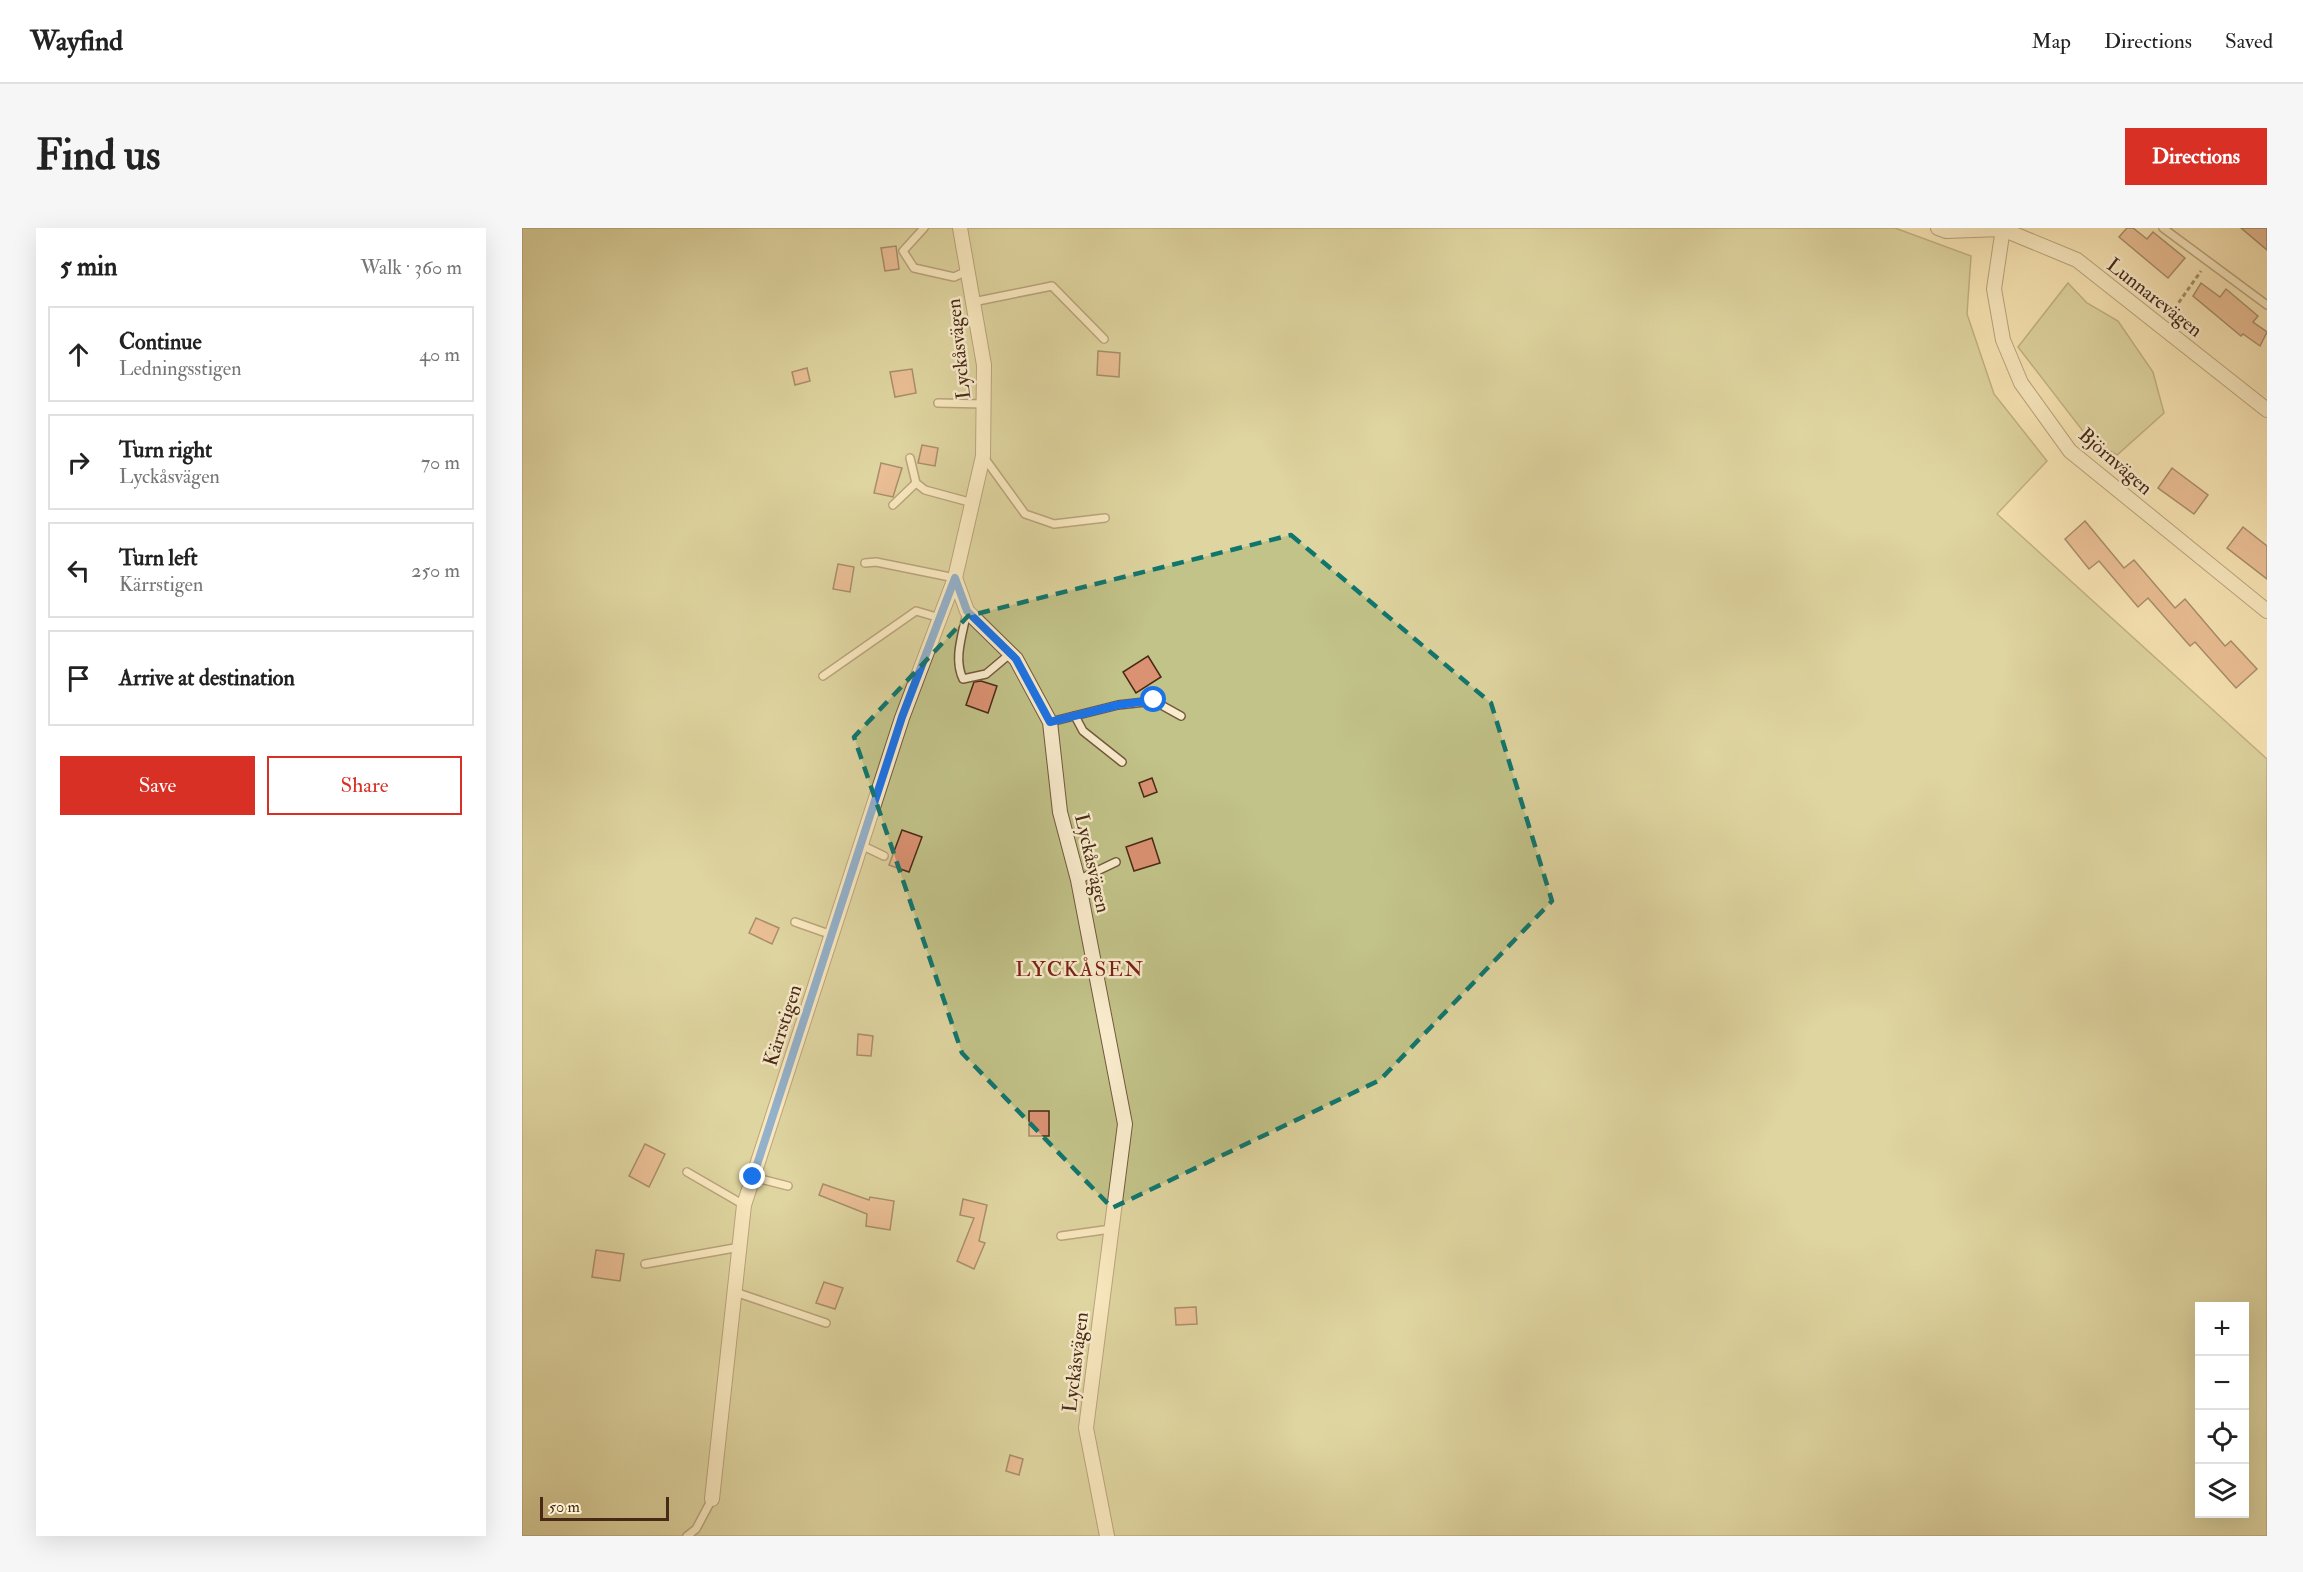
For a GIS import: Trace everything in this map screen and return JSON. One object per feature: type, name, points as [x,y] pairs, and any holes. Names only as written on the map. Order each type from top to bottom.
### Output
[{"type":"street","name":"Lyckåsvägen","points":[[960,228],[984,365],[984,456],[955,578],[967,611],[1011,653],[1050,722],[1060,812],[1078,880],[1125,1124],[1086,1428],[1107,1536]]},
{"type":"street","name":"Lunnarevägen","points":[[1938,228],[1946,231],[2002,228],[2077,260],[2267,410]]},
{"type":"street","name":"Björnvägen","points":[[2002,228],[1994,289],[2003,340],[2021,383],[2070,452],[2267,611]]},
{"type":"street","name":"Kärrstigen","points":[[712,1499],[744,1205],[902,717],[955,578]]},
{"type":"lane","points":[[924,228],[903,251],[914,268],[954,277],[969,270]]},
{"type":"lane","points":[[2163,228],[2267,305]]},
{"type":"lane","points":[[974,302],[1052,286],[1104,339]]},
{"type":"lane","points":[[938,403],[984,404]]},
{"type":"lane","points":[[984,456],[1025,514],[1054,524],[1106,518]]},
{"type":"lane","points":[[910,458],[916,483],[925,490],[973,502]]},
{"type":"lane","points":[[893,505],[916,483]]},
{"type":"lane","points":[[865,563],[876,562],[955,578]]},
{"type":"lane","points":[[823,676],[916,611],[940,618]]},
{"type":"lane","points":[[967,611],[958,668],[963,679],[986,674],[1011,653]]},
{"type":"lane","points":[[1050,722],[1118,705],[1154,700],[1181,716]]},
{"type":"lane","points":[[1076,716],[1083,731],[1122,762]]},
{"type":"lane","points":[[861,845],[884,856]]},
{"type":"lane","points":[[1078,880],[1116,862]]},
{"type":"lane","points":[[795,922],[832,935]]},
{"type":"lane","points":[[687,1172],[744,1205]]},
{"type":"lane","points":[[753,1177],[789,1186]]},
{"type":"lane","points":[[1061,1236],[1111,1229]]},
{"type":"lane","points":[[645,1264],[740,1247]]},
{"type":"lane","points":[[735,1292],[826,1323]]},
{"type":"lane","points":[[687,1536],[696,1529],[712,1499]]},
{"type":"path","points":[[2162,326],[2208,261]]},
{"type":"highlighted area","points":[[1291,535],[1491,703],[1552,901],[1380,1080],[1112,1208],[962,1053],[854,737],[968,616]]},
{"type":"green space","points":[[522,228],[1895,228],[1971,256],[1967,314],[1994,394],[2047,461],[1997,514],[2267,759],[2267,1536],[522,1536]]},
{"type":"green space","points":[[2068,283],[2087,303],[2118,321],[2153,372],[2164,413],[2117,455],[2089,439],[2018,347]]},
{"type":"building","points":[[2127,228],[2133,228],[2147,239],[2153,232],[2185,258],[2168,278],[2119,237]]},
{"type":"building","points":[[2241,228],[2267,228],[2267,250]]},
{"type":"building","points":[[896,246],[899,269],[885,271],[881,248]]},
{"type":"building","points":[[2201,283],[2220,297],[2226,289],[2258,316],[2253,322],[2267,332],[2260,346],[2243,334],[2241,336],[2193,296]]},
{"type":"building","points":[[1098,351],[1120,353],[1119,377],[1097,375]]},
{"type":"building","points":[[807,368],[810,381],[795,385],[792,372]]},
{"type":"building","points":[[912,369],[916,393],[895,397],[890,372]]},
{"type":"building","points":[[922,445],[938,448],[935,466],[918,463]]},
{"type":"building","points":[[881,463],[902,468],[893,497],[874,493]]},
{"type":"building","points":[[2172,468],[2208,495],[2194,514],[2158,488]]},
{"type":"building","points":[[2085,521],[2124,568],[2134,560],[2175,608],[2185,599],[2225,646],[2231,641],[2257,669],[2236,688],[2195,642],[2190,646],[2148,598],[2138,607],[2099,561],[2089,569],[2065,539]]},
{"type":"building","points":[[2243,527],[2267,546],[2267,579],[2227,548]]},
{"type":"building","points":[[838,564],[854,567],[850,592],[833,589]]},
{"type":"building","points":[[1148,656],[1161,677],[1136,693],[1123,672]]},
{"type":"building","points":[[981,681],[997,686],[988,713],[966,705],[974,682]]},
{"type":"building","points":[[1152,778],[1157,792],[1144,797],[1139,783]]},
{"type":"building","points":[[902,830],[922,837],[909,872],[889,865]]},
{"type":"building","points":[[1152,838],[1160,863],[1134,871],[1126,847]]},
{"type":"building","points":[[756,918],[779,928],[772,944],[749,933]]},
{"type":"building","points":[[858,1034],[873,1036],[871,1056],[857,1055]]},
{"type":"building","points":[[1029,1111],[1049,1111],[1049,1136],[1029,1136]]},
{"type":"building","points":[[645,1144],[665,1154],[649,1187],[629,1176]]},
{"type":"building","points":[[823,1184],[869,1200],[870,1197],[894,1201],[890,1230],[866,1226],[867,1214],[819,1195]]},
{"type":"building","points":[[963,1199],[987,1205],[979,1241],[985,1243],[974,1269],[957,1261],[974,1218],[960,1215]]},
{"type":"building","points":[[596,1250],[624,1254],[620,1281],[592,1277]]},
{"type":"building","points":[[824,1282],[843,1288],[835,1309],[816,1303]]},
{"type":"building","points":[[1196,1307],[1197,1324],[1176,1325],[1175,1308]]},
{"type":"building","points":[[1010,1455],[1023,1459],[1019,1475],[1006,1471]]},
{"type":"district","name":"LYCKÅSEN","points":[[1080,969]]},
{"type":"route","points":[[753,1177],[902,717],[955,578],[967,611],[1016,659],[1050,722],[1118,705],[1154,700]]}]
